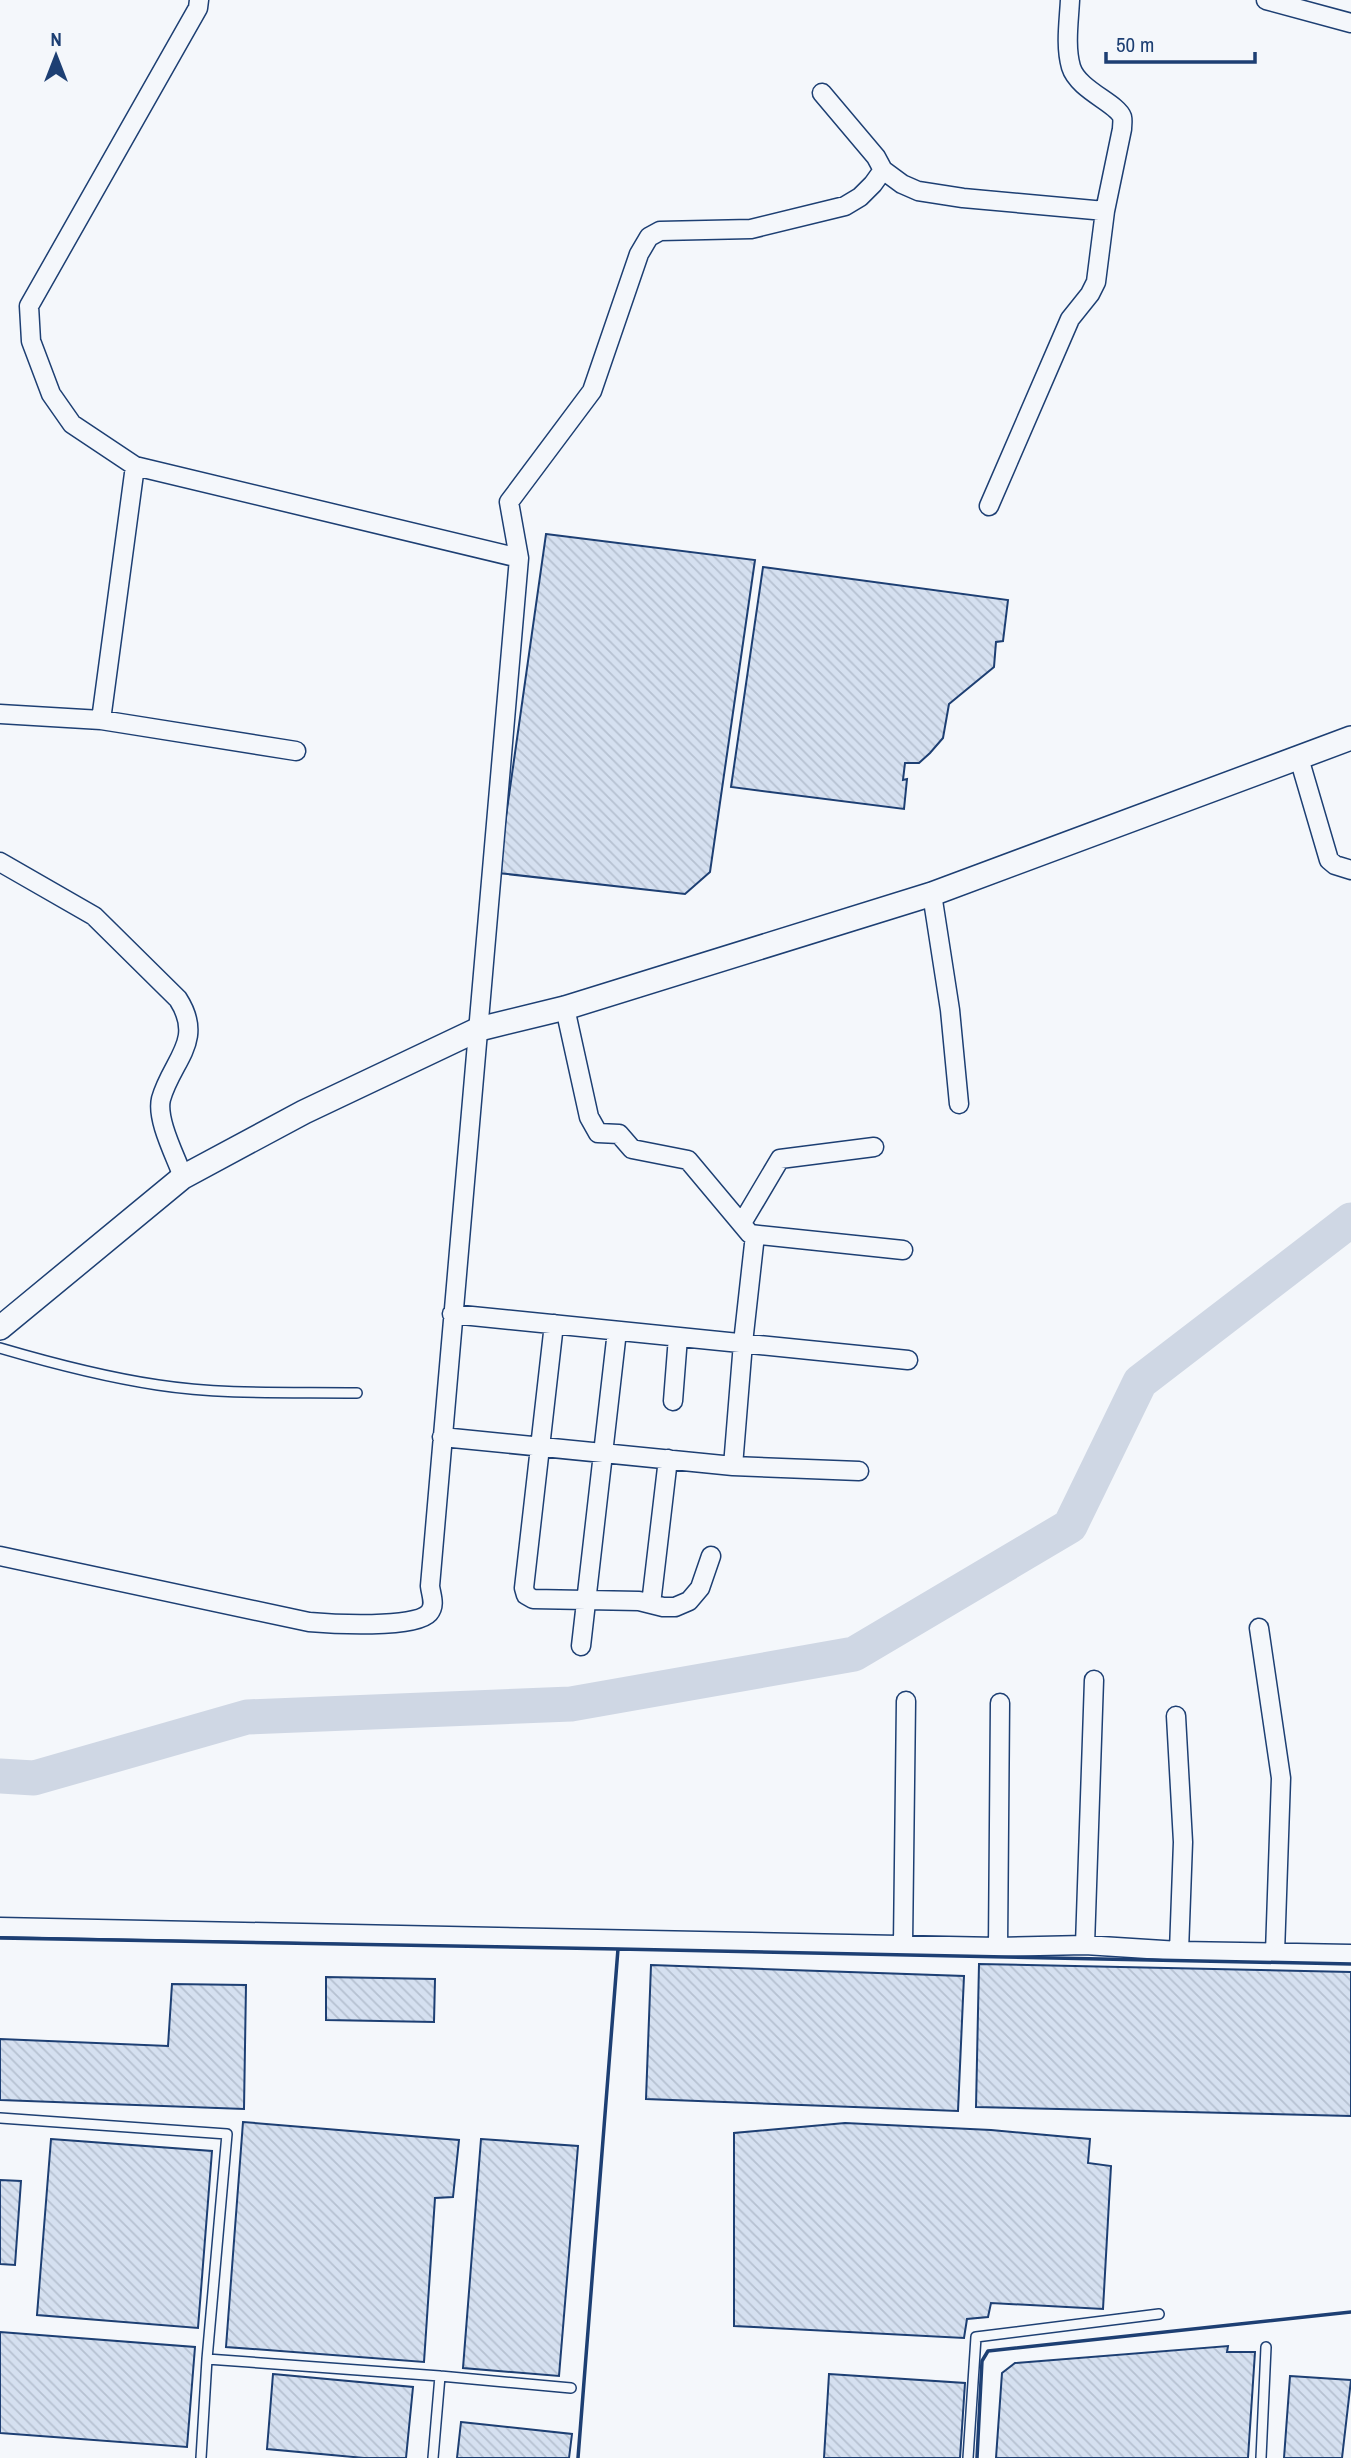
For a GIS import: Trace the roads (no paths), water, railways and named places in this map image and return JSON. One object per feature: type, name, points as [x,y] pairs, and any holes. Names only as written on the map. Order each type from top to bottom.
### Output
[{"type":"street","points":[[199,0],[198,8],[29,306],[30,341],[51,394],[72,424],[135,466],[519,558]]},
{"type":"street","points":[[989,506],[1070,319],[1096,282],[1105,211],[1122,117],[1087,89],[1071,70],[1068,51],[1070,0]]},
{"type":"street","points":[[1266,0],[1351,23]]},
{"type":"street","points":[[822,93],[876,157],[883,170],[902,184],[918,191],[963,198],[1105,211]]},
{"type":"street","points":[[0,1556],[309,1622],[345,1625],[417,1619],[429,1613],[433,1604],[430,1586],[452,1314],[519,558],[509,502],[592,391],[639,254],[649,237],[660,231],[751,229],[845,206],[860,197],[883,170]]},
{"type":"street","points":[[101,720],[135,466]]},
{"type":"street","points":[[0,714],[101,720],[296,751]]},
{"type":"street","points":[[0,1328],[183,1177],[304,1112],[479,1029],[565,1007],[932,894],[1351,738]]},
{"type":"street","points":[[1299,758],[1329,860],[1351,870]]},
{"type":"street","points":[[0,862],[94,916],[178,999],[186,1012],[189,1035],[161,1100],[160,1113],[183,1177]]},
{"type":"street","points":[[932,894],[950,1010],[959,1104]]},
{"type":"street","points":[[565,1007],[589,1116],[598,1133],[619,1134],[632,1149],[688,1160],[748,1229],[903,1250]]},
{"type":"street","points":[[733,1466],[743,1343],[748,1229],[780,1159],[874,1147]]},
{"type":"street","points":[[452,1314],[908,1360]]},
{"type":"street","points":[[554,1324],[524,1588],[526,1595],[533,1599],[587,1598],[639,1601],[675,1607],[689,1601],[700,1588],[711,1556]]},
{"type":"street","points":[[581,1646],[617,1331]]},
{"type":"street","points":[[673,1401],[678,1337]]},
{"type":"street","points":[[442,1437],[733,1466],[859,1471]]},
{"type":"street","points":[[651,1604],[668,1459]]},
{"type":"street","points":[[1259,1628],[1281,1778],[1275,1953]]},
{"type":"street","points":[[1086,1945],[1094,1680]]},
{"type":"street","points":[[903,1945],[906,1701]]},
{"type":"street","points":[[998,1947],[999,1703]]},
{"type":"street","points":[[1176,1716],[1183,1842],[1179,1951]]},
{"type":"street","points":[[0,1927],[998,1947],[1086,1945],[1179,1951],[1351,1954]]},
{"type":"lane","points":[[0,1348],[50,1363],[157,1385],[212,1391],[357,1393]]},
{"type":"lane","points":[[0,2118],[227,2134],[201,2458]]},
{"type":"lane","points":[[968,2458],[976,2337],[1159,2315]]},
{"type":"lane","points":[[1261,2458],[1266,2347]]},
{"type":"lane","points":[[207,2359],[570,2388]]},
{"type":"lane","points":[[433,2458],[440,2376]]},
{"type":"waterway","points":[[0,1776],[34,1778],[247,1717],[571,1704],[854,1654],[1070,1526],[1140,1382],[1351,1220]]}]
